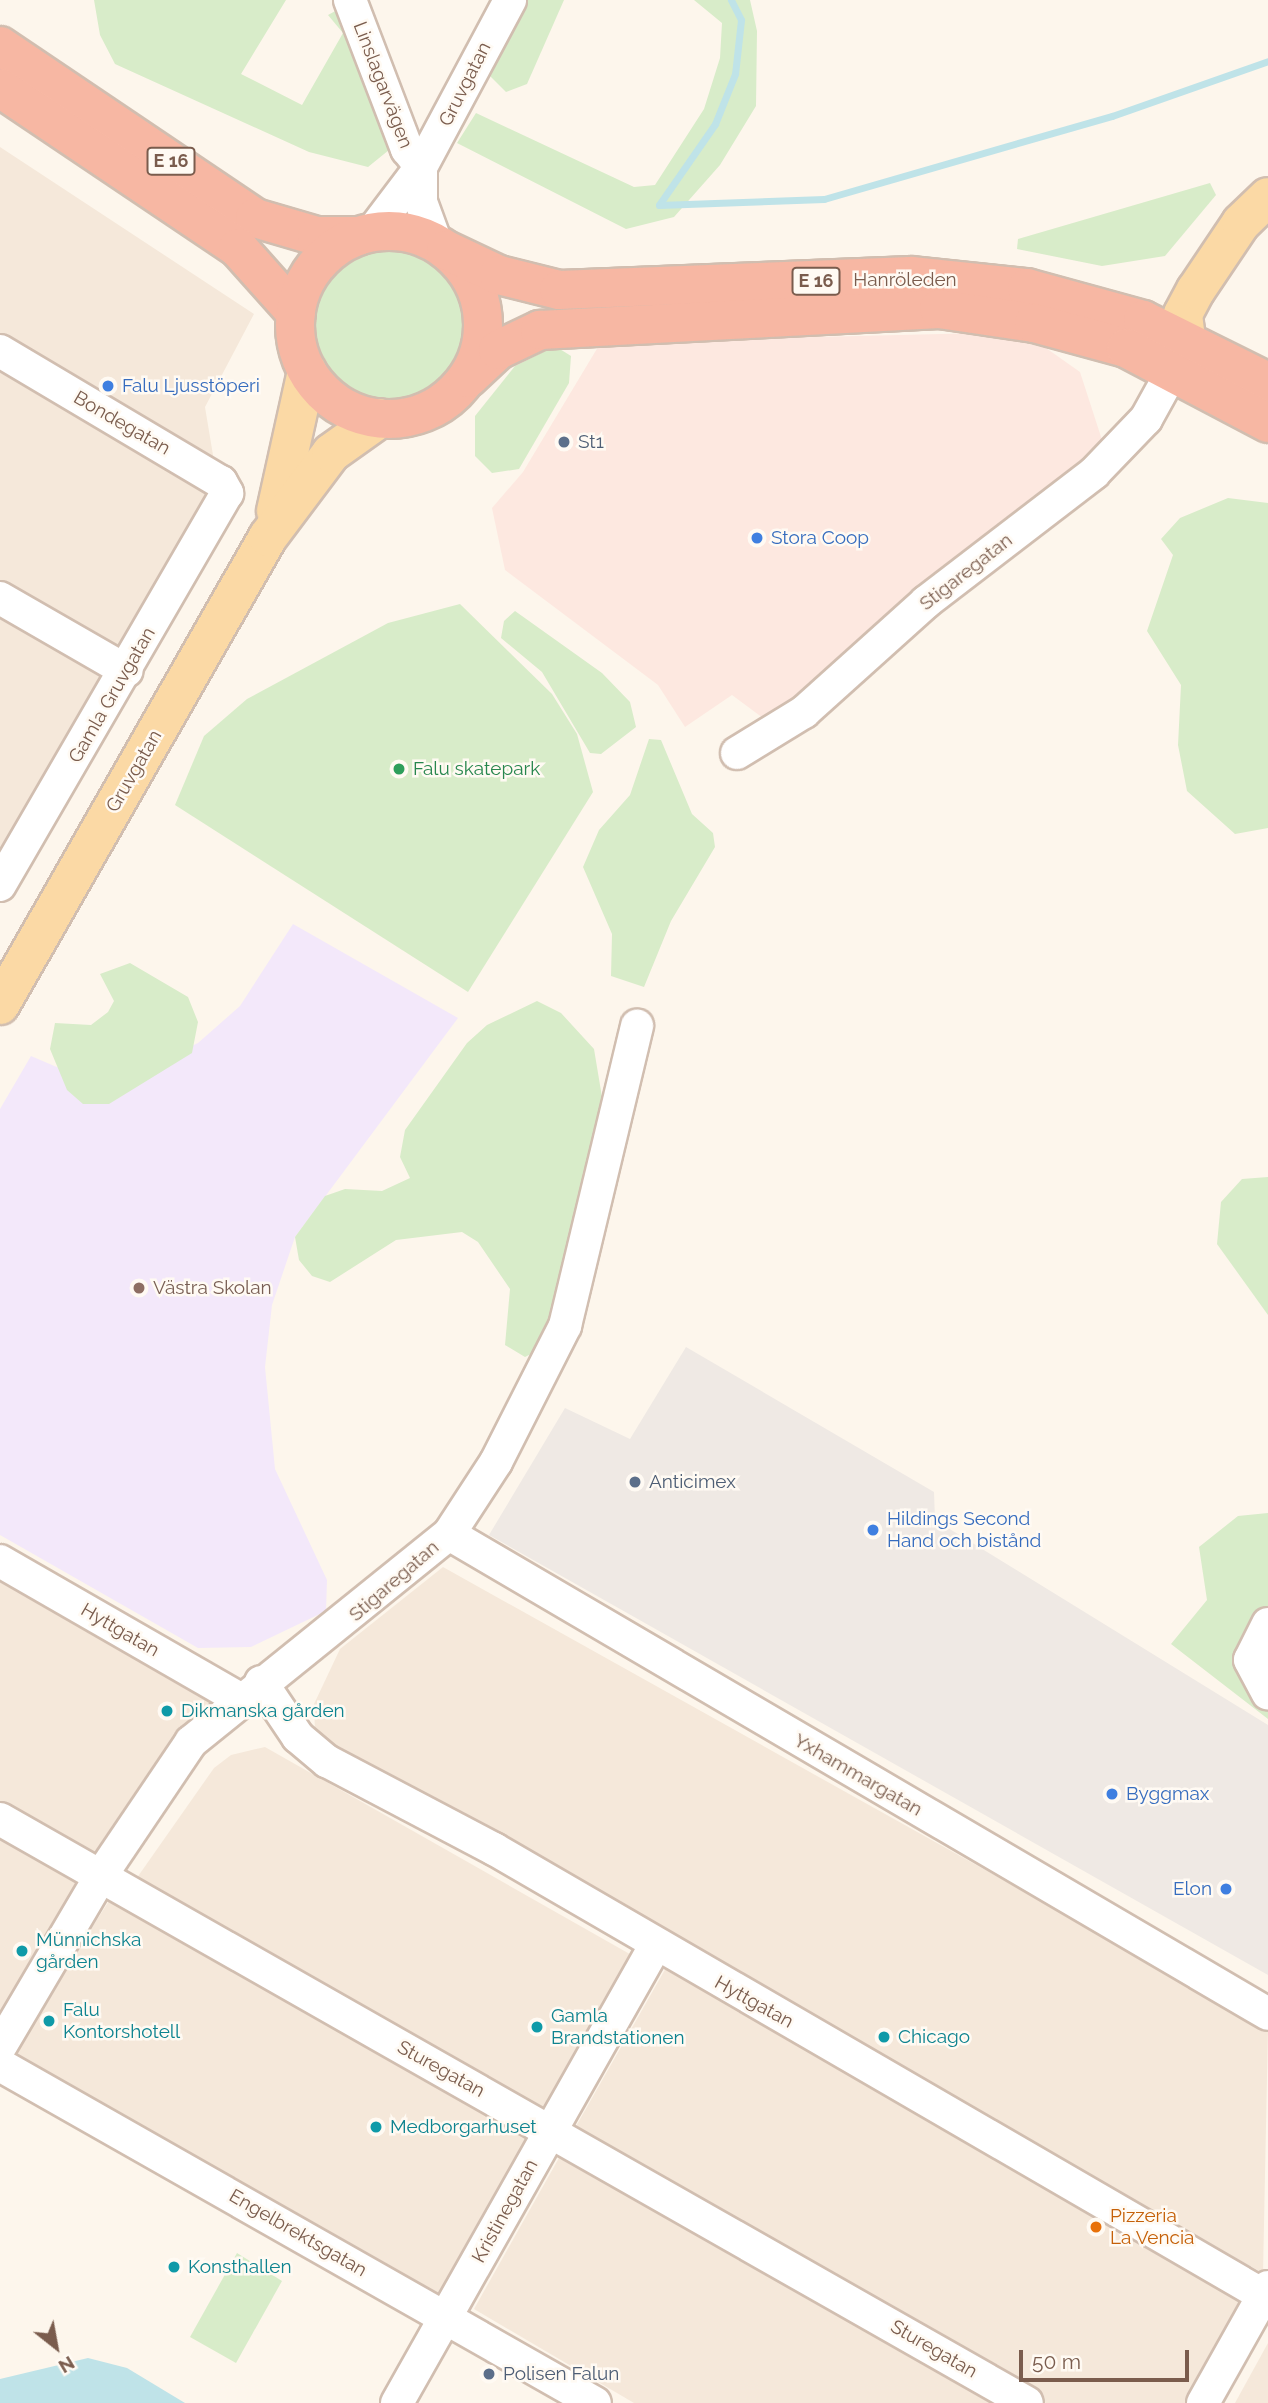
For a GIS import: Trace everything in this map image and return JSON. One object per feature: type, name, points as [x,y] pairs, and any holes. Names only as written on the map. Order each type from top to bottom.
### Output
[{"type":"highway","name":"E 16","points":[[0,46],[255,218],[317,236],[399,231],[441,246],[472,280],[482,310],[483,341],[468,378],[437,406],[380,418]]},
{"type":"highway","name":"E 16","points":[[0,88],[238,248],[296,313]]},
{"type":"highway","points":[[365,234],[318,264],[296,313],[307,371],[333,400],[380,418]]},
{"type":"highway","name":"Hanröleden","points":[[441,246],[499,275],[570,290],[911,276],[1027,288],[1180,355],[1268,382]]},
{"type":"highway","name":"Hanröleden","points":[[468,378],[498,350],[540,330],[901,308],[1034,323],[1126,348],[1180,355],[1268,423]]},
{"type":"main road","points":[[1180,355],[1183,314],[1196,290],[1241,223],[1268,197]]},
{"type":"main road","points":[[1180,355],[1209,320],[1268,232]]},
{"type":"main road","name":"Gruvgatan","points":[[268,537],[291,463],[307,371]]},
{"type":"main road","name":"Gruvgatan","points":[[0,1005],[268,537],[331,453],[380,418]]},
{"type":"street","name":"Linslagarvägen","points":[[350,0],[407,149],[421,167]]},
{"type":"street","name":"Gruvgatan","points":[[365,234],[421,167],[510,0]]},
{"type":"street","name":"Gruvgatan","points":[[421,167],[421,202],[441,246]]},
{"type":"street","name":"Bondegatan","points":[[0,351],[221,482],[224,505]]},
{"type":"street","name":"Stigaregatan","points":[[737,753],[804,712],[926,601],[1094,473],[1146,419],[1180,355]]},
{"type":"street","name":"Gamla Gruvgatan","points":[[0,885],[10,845],[127,671],[224,505]]},
{"type":"street","points":[[0,598],[127,671]]},
{"type":"street","name":"Stigaregatan","points":[[0,2047],[100,1877],[191,1742],[250,1691],[350,1620],[449,1534],[519,1422],[565,1326],[637,1026]]},
{"type":"street","name":"Yxhammargatan","points":[[449,1534],[1268,2014]]},
{"type":"street","name":"Hyttgatan","points":[[0,1562],[250,1691],[327,1761],[494,1849],[654,1946],[1266,2294]]},
{"type":"street","points":[[1268,1624],[1250,1660],[1268,1694]]},
{"type":"street","name":"Sturegatan","points":[[0,1819],[1027,2403]]},
{"type":"street","name":"Kristinegatan","points":[[397,2403],[654,1946]]},
{"type":"street","name":"Engelbrektsgatan","points":[[0,2065],[595,2403]]},
{"type":"street","points":[[1203,2403],[1266,2294]]},
{"type":"shaded area","points":[[0,147],[254,314],[205,407],[219,491],[0,891]]},
{"type":"shaded area","points":[[983,333],[1046,348],[1080,372],[1103,443],[775,727],[732,695],[685,727],[658,685],[505,570],[492,508],[523,472],[601,342]]},
{"type":"shaded area","name":"Västra Skolan","points":[[293,924],[458,1018],[295,1237],[272,1305],[265,1367],[275,1469],[327,1580],[326,1611],[251,1647],[198,1648],[0,1535],[0,1109],[31,1056],[66,1071],[134,1073],[198,1043],[240,1006]]},
{"type":"shaded area","points":[[686,1347],[934,1492],[935,1520],[1268,1725],[1268,1975],[489,1535],[565,1408],[630,1439]]},
{"type":"shaded area","points":[[443,1567],[1268,2028],[1263,2273],[372,1783],[315,1732],[314,1704],[340,1649]]},
{"type":"shaded area","points":[[0,1577],[223,1698],[100,1862],[0,1803]]},
{"type":"shaded area","points":[[265,1747],[635,1957],[546,2118],[134,1882],[214,1768],[231,1755]]},
{"type":"shaded area","name":"Münnichska gården","points":[[0,1827],[90,1879],[0,2024]]},
{"type":"shaded area","points":[[114,1893],[533,2135],[444,2306],[9,2058]]},
{"type":"shaded area","points":[[667,1966],[1251,2298],[1190,2403],[1046,2403],[575,2128]]},
{"type":"shaded area","points":[[564,2149],[1001,2403],[634,2403],[474,2309]]},
{"type":"shaded area","points":[[1268,2343],[1268,2403],[1235,2403]]},
{"type":"green space","points":[[94,0],[286,0],[241,74],[302,105],[343,33],[328,15],[339,9],[390,137],[389,150],[368,167],[309,152],[115,64],[100,35]]},
{"type":"green space","points":[[525,0],[564,0],[527,84],[506,92],[488,74]]},
{"type":"green space","points":[[694,0],[750,0],[757,31],[756,106],[720,165],[674,217],[626,229],[457,143],[476,113],[634,187],[655,185],[704,109],[720,58],[722,23]]},
{"type":"green space","points":[[1210,183],[1216,195],[1165,256],[1102,266],[1017,249],[1018,239]]},
{"type":"green space","points":[[391,247],[420,253],[445,270],[462,295],[468,324],[462,353],[445,378],[420,395],[391,401],[362,395],[337,378],[320,353],[314,324],[320,295],[337,270],[362,253]]},
{"type":"green space","points":[[555,346],[571,356],[569,383],[519,469],[492,473],[475,456],[475,416],[515,366]]},
{"type":"green space","points":[[1228,498],[1268,503],[1268,828],[1235,834],[1187,791],[1178,745],[1181,685],[1147,631],[1173,555],[1161,539],[1180,518]]},
{"type":"green space","points":[[460,604],[552,694],[577,734],[593,792],[468,992],[175,805],[204,736],[247,699],[388,623]]},
{"type":"green space","points":[[515,611],[602,673],[630,702],[636,727],[601,754],[590,753],[542,672],[501,638],[504,621]]},
{"type":"green space","points":[[649,739],[661,740],[692,814],[713,833],[715,847],[671,921],[644,987],[611,976],[612,934],[583,867],[599,830],[630,795]]},
{"type":"green space","points":[[130,963],[188,997],[198,1022],[192,1053],[109,1104],[83,1104],[67,1090],[50,1049],[55,1023],[91,1025],[108,1012],[114,1001],[100,974]]},
{"type":"green space","points":[[537,1001],[561,1013],[594,1049],[606,1121],[563,1303],[537,1351],[525,1357],[505,1345],[510,1289],[478,1242],[462,1232],[396,1240],[330,1282],[312,1276],[299,1260],[295,1237],[325,1196],[345,1189],[382,1191],[410,1178],[400,1157],[405,1130],[467,1043],[487,1025]]},
{"type":"green space","points":[[1268,1177],[1268,1315],[1217,1244],[1221,1202],[1242,1179]]},
{"type":"green space","points":[[1268,1513],[1268,1719],[1171,1644],[1207,1600],[1199,1547],[1238,1516]]},
{"type":"green space","points":[[237,2253],[282,2281],[236,2363],[190,2337]]},
{"type":"water","points":[[88,2358],[127,2368],[185,2403],[0,2403],[0,2379]]},
{"type":"waterway","points":[[731,0],[741,20],[735,74],[715,124],[659,205],[824,199],[1112,116],[1268,61]]},
{"type":"place","name":"Falu Ljusstöperi","points":[[108,386]]},
{"type":"place","name":"St1","points":[[564,442]]},
{"type":"place","name":"Stora Coop","points":[[757,538]]},
{"type":"place","name":"Falu skatepark","points":[[399,769]]},
{"type":"place","name":"Västra Skolan","points":[[139,1288]]},
{"type":"place","name":"Anticimex","points":[[635,1482]]},
{"type":"place","name":"Hildings Second Hand och bistånd","points":[[873,1530]]},
{"type":"place","name":"Dikmanska gården","points":[[167,1711]]},
{"type":"place","name":"Byggmax","points":[[1112,1794]]},
{"type":"place","name":"Elon","points":[[1226,1889]]},
{"type":"place","name":"Münnichska gården","points":[[22,1951]]},
{"type":"place","name":"Falu Kontorshotell","points":[[49,2021]]},
{"type":"place","name":"Gamla Brandstationen","points":[[537,2027]]},
{"type":"place","name":"Chicago","points":[[884,2037]]},
{"type":"place","name":"Medborgarhuset","points":[[376,2127]]},
{"type":"place","name":"Pizzeria La Vencia","points":[[1096,2227]]},
{"type":"place","name":"Konsthallen","points":[[174,2267]]},
{"type":"place","name":"Polisen Falun","points":[[489,2374]]}]
